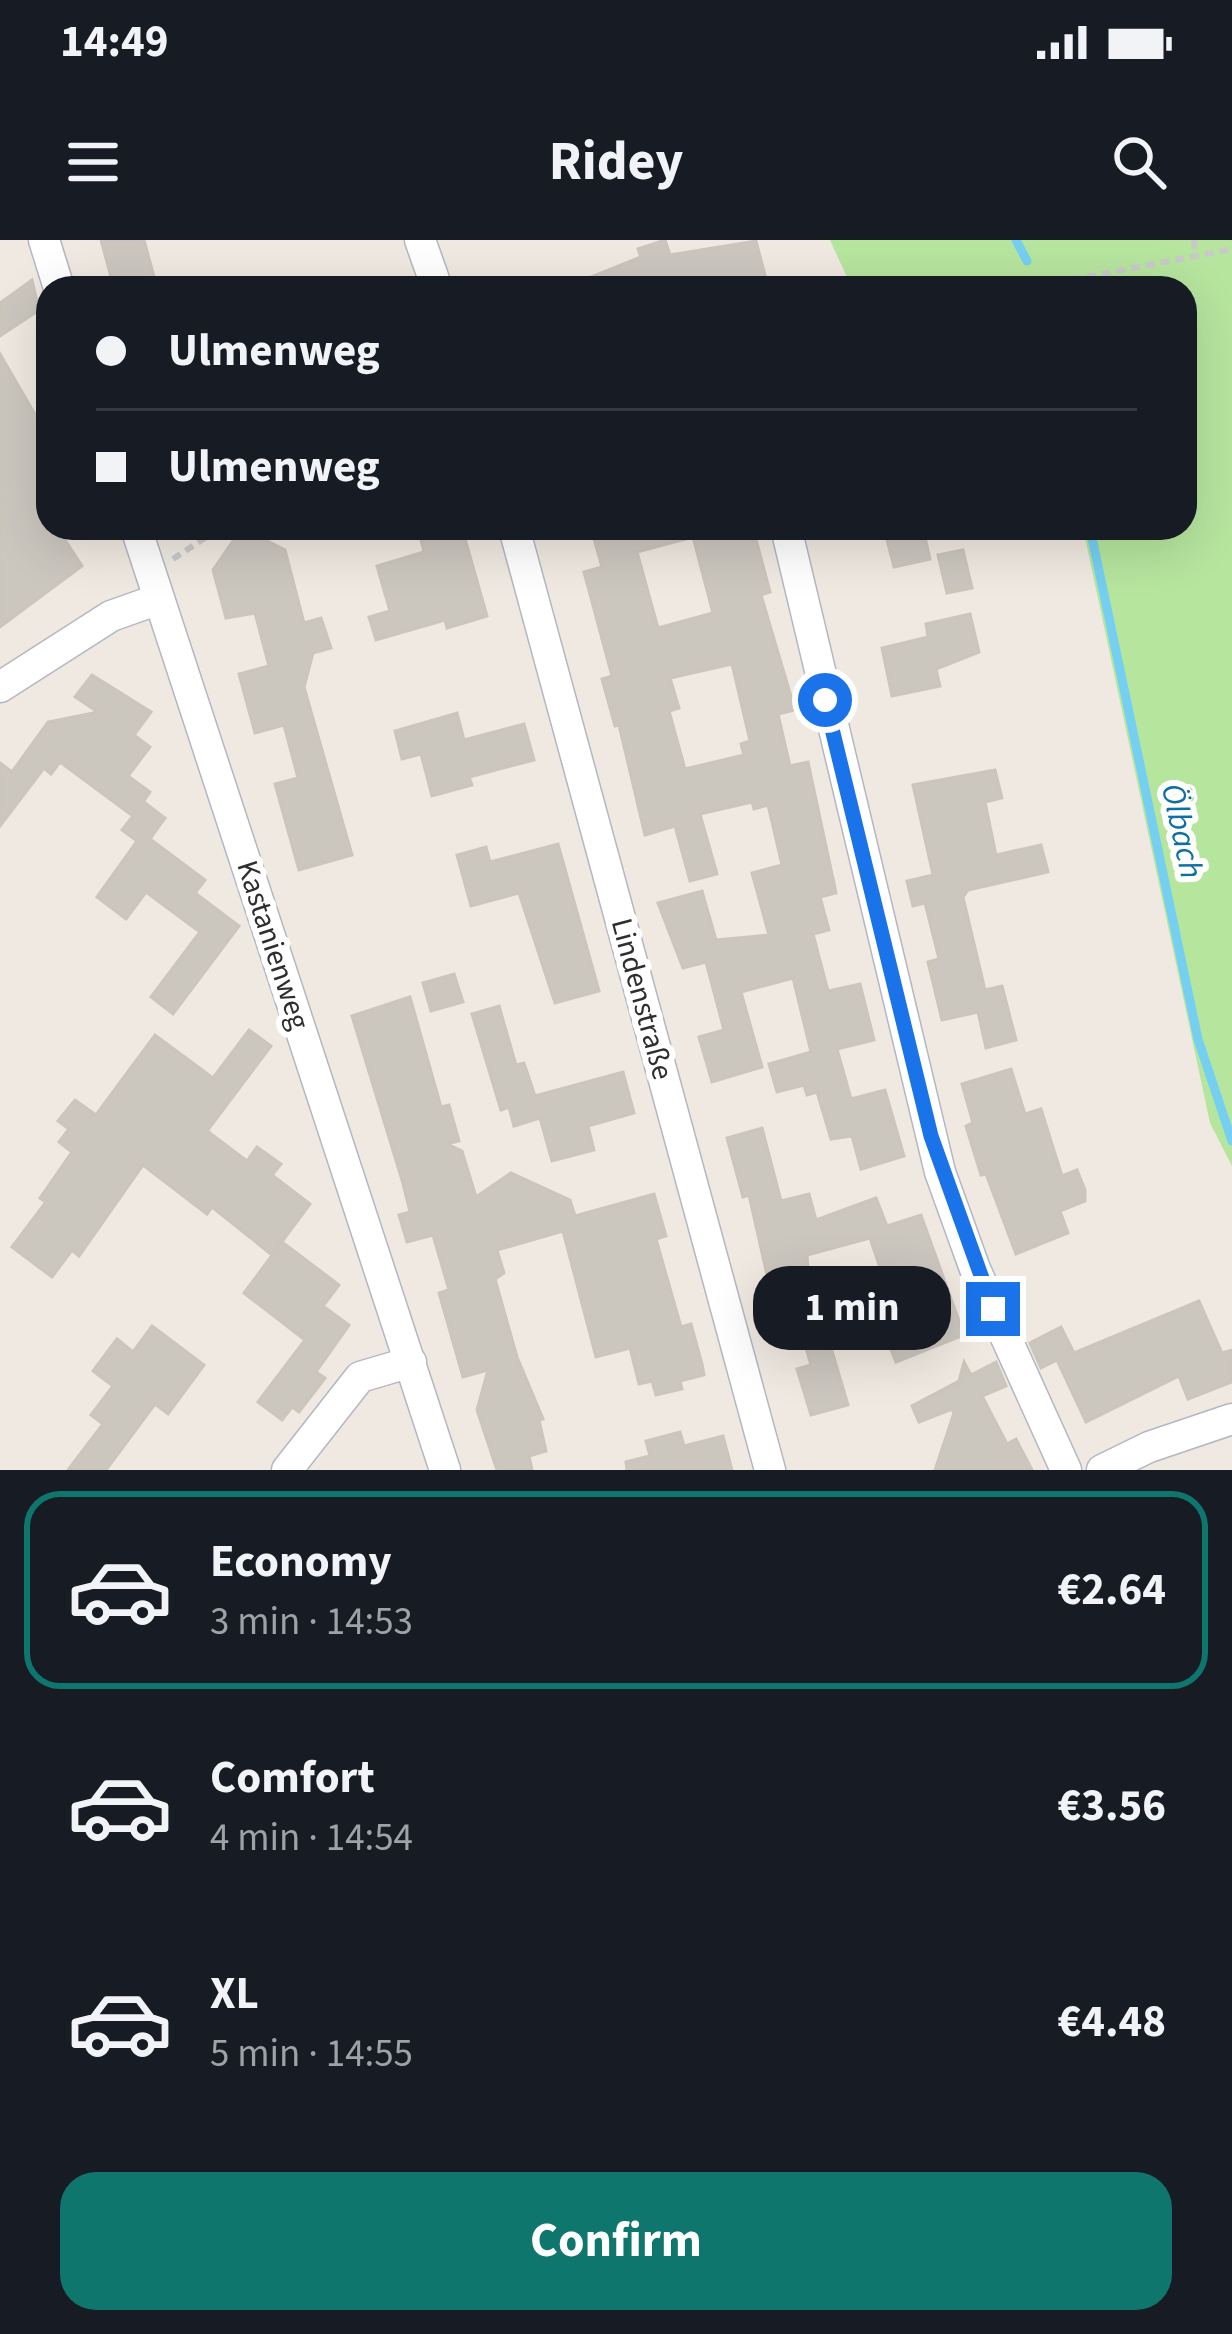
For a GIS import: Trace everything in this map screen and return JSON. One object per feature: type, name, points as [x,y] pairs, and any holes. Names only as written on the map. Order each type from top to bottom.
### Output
[{"type":"street","points":[[44,240],[55,276]]},
{"type":"street","points":[[420,240],[433,276]]},
{"type":"street","name":"Kastanienweg","points":[[140,540],[445,1470]]},
{"type":"street","name":"Lindenstraße","points":[[517,540],[770,1470]]},
{"type":"street","points":[[789,540],[940,1172],[975,1269],[1066,1470]]},
{"type":"street","points":[[0,687],[154,585]]},
{"type":"street","points":[[287,1470],[360,1377],[411,1362]]},
{"type":"street","points":[[1102,1470],[1154,1458],[1232,1419]]},
{"type":"path","points":[[1194,240],[1196,256]]},
{"type":"path","points":[[1091,276],[1232,249]]},
{"type":"path","points":[[154,585],[206,540]]},
{"type":"green space","points":[[830,240],[1232,240],[1232,1166],[1210,1123],[1086,540],[1197,540],[1197,276],[846,276]]},
{"type":"building","points":[[101,240],[144,240],[154,276],[111,276]]},
{"type":"building","points":[[665,240],[670,255],[756,241],[765,276],[594,276],[641,257],[638,249]]},
{"type":"building","points":[[32,280],[36,312],[0,336],[0,303]]},
{"type":"building","points":[[0,354],[36,416],[36,540],[65,540],[82,566],[0,627]]},
{"type":"building","points":[[234,540],[265,540],[285,550],[304,623],[321,618],[331,648],[313,653],[304,687],[352,855],[299,870],[275,784],[298,778],[284,725],[255,733],[239,674],[269,666],[255,613],[226,618],[213,570]]},
{"type":"building","points":[[421,540],[465,540],[487,616],[447,628],[445,620],[376,640],[369,617],[390,611],[377,566],[424,552]]},
{"type":"building","points":[[594,540],[682,540],[637,552],[658,628],[713,613],[694,540],[756,540],[770,592],[761,595],[795,710],[778,714],[790,766],[808,762],[836,893],[820,897],[829,930],[813,934],[828,991],[860,984],[874,1040],[837,1049],[851,1099],[885,1090],[904,1156],[861,1169],[852,1136],[831,1139],[817,1092],[807,1095],[804,1085],[777,1092],[769,1064],[811,1052],[793,978],[741,992],[762,1067],[712,1082],[699,1037],[724,1030],[706,962],[683,968],[658,903],[702,891],[716,940],[769,935],[752,873],[782,865],[768,805],[754,809],[752,802],[700,814],[717,874],[690,881],[675,826],[645,835],[619,725],[615,726],[602,679],[612,676],[584,572],[602,567]],"holes":[[[732,664],[750,741],[741,744],[744,755],[685,769],[669,711],[679,708],[670,678]]]},
{"type":"building","points":[[887,540],[926,540],[930,559],[894,567]]},
{"type":"building","points":[[963,550],[972,588],[947,593],[938,555]]},
{"type":"building","points":[[970,614],[979,652],[936,669],[940,686],[892,696],[882,648],[928,637],[926,624]]},
{"type":"building","points":[[92,675],[151,712],[134,735],[150,747],[128,776],[150,792],[133,816],[60,762],[51,774],[44,768],[0,826],[0,763],[12,772],[48,722],[98,712],[75,697]]},
{"type":"building","points":[[457,713],[464,740],[524,724],[534,760],[469,777],[472,785],[432,796],[421,754],[402,759],[395,731]]},
{"type":"building","points":[[995,770],[1002,798],[985,802],[996,855],[1041,845],[1048,872],[968,890],[963,897],[985,990],[1002,986],[1016,1040],[986,1048],[978,1012],[942,1020],[928,962],[939,959],[925,903],[913,906],[907,881],[933,875],[913,785]]},
{"type":"building","points":[[144,802],[165,818],[150,839],[205,880],[195,893],[239,926],[173,1014],[151,997],[200,932],[146,892],[126,919],[97,897],[137,841],[122,830]]},
{"type":"building","points":[[558,844],[599,991],[555,1003],[519,893],[471,906],[457,855],[486,847],[490,862]]},
{"type":"building","points":[[454,974],[463,1002],[431,1011],[423,983]]},
{"type":"building","points":[[410,997],[441,1107],[449,1105],[459,1141],[447,1144],[462,1151],[476,1197],[511,1173],[570,1200],[575,1216],[654,1194],[666,1236],[656,1239],[681,1327],[691,1324],[702,1364],[704,1375],[680,1381],[682,1389],[656,1395],[652,1381],[639,1384],[630,1348],[596,1357],[563,1231],[497,1250],[504,1273],[495,1279],[517,1357],[543,1419],[539,1420],[546,1451],[529,1456],[532,1470],[497,1470],[477,1410],[488,1370],[463,1377],[439,1293],[449,1290],[433,1235],[407,1242],[399,1215],[410,1212],[352,1016]]},
{"type":"building","points":[[499,1006],[516,1065],[524,1063],[535,1096],[623,1072],[634,1113],[588,1126],[594,1150],[552,1161],[540,1118],[514,1126],[509,1107],[501,1110],[472,1014]]},
{"type":"building","points":[[249,1030],[271,1046],[207,1131],[247,1161],[257,1147],[281,1164],[272,1175],[310,1204],[272,1255],[212,1207],[207,1214],[143,1165],[79,1256],[72,1250],[52,1277],[12,1247],[46,1202],[40,1198],[72,1152],[59,1142],[69,1129],[58,1121],[75,1100],[96,1115],[155,1035],[213,1078]]},
{"type":"building","points":[[1011,1069],[1025,1114],[1041,1109],[1062,1176],[1077,1170],[1085,1190],[1085,1201],[1060,1211],[1068,1233],[1016,1254],[986,1174],[981,1175],[966,1126],[973,1123],[962,1084]]},
{"type":"building","points":[[762,1128],[781,1201],[809,1194],[816,1220],[876,1198],[887,1226],[921,1215],[964,1335],[896,1362],[882,1328],[899,1324],[870,1238],[807,1255],[810,1296],[774,1306],[749,1195],[743,1197],[727,1138]]},
{"type":"building","points":[[282,1242],[339,1285],[323,1306],[349,1325],[316,1372],[325,1378],[299,1412],[292,1407],[282,1420],[258,1402],[305,1340],[244,1293]]},
{"type":"building","points":[[1199,1301],[1222,1353],[1232,1350],[1232,1382],[1188,1399],[1179,1376],[1086,1422],[1057,1360],[1041,1368],[1030,1343],[1061,1327],[1074,1353]]},
{"type":"building","points":[[152,1326],[204,1365],[168,1414],[155,1404],[106,1470],[68,1470],[103,1424],[91,1415],[113,1386],[93,1371],[117,1339],[133,1352]]},
{"type":"building","points":[[829,1341],[848,1405],[811,1415],[797,1369],[811,1365],[806,1348]]},
{"type":"building","points":[[964,1362],[971,1375],[996,1362],[1006,1386],[982,1396],[1007,1444],[1016,1439],[1032,1470],[935,1470],[954,1413],[952,1409],[919,1422],[912,1406],[959,1381]]},
{"type":"building","points":[[680,1432],[684,1446],[723,1436],[732,1470],[627,1470],[626,1462],[650,1456],[646,1441]]},
{"type":"waterway","name":"Ölbach","points":[[1016,240],[1027,261]]},
{"type":"waterway","name":"Ölbach","points":[[1093,540],[1198,1039],[1232,1141]]},
{"type":"route","points":[[825,700],[940,1172],[993,1309]]}]
